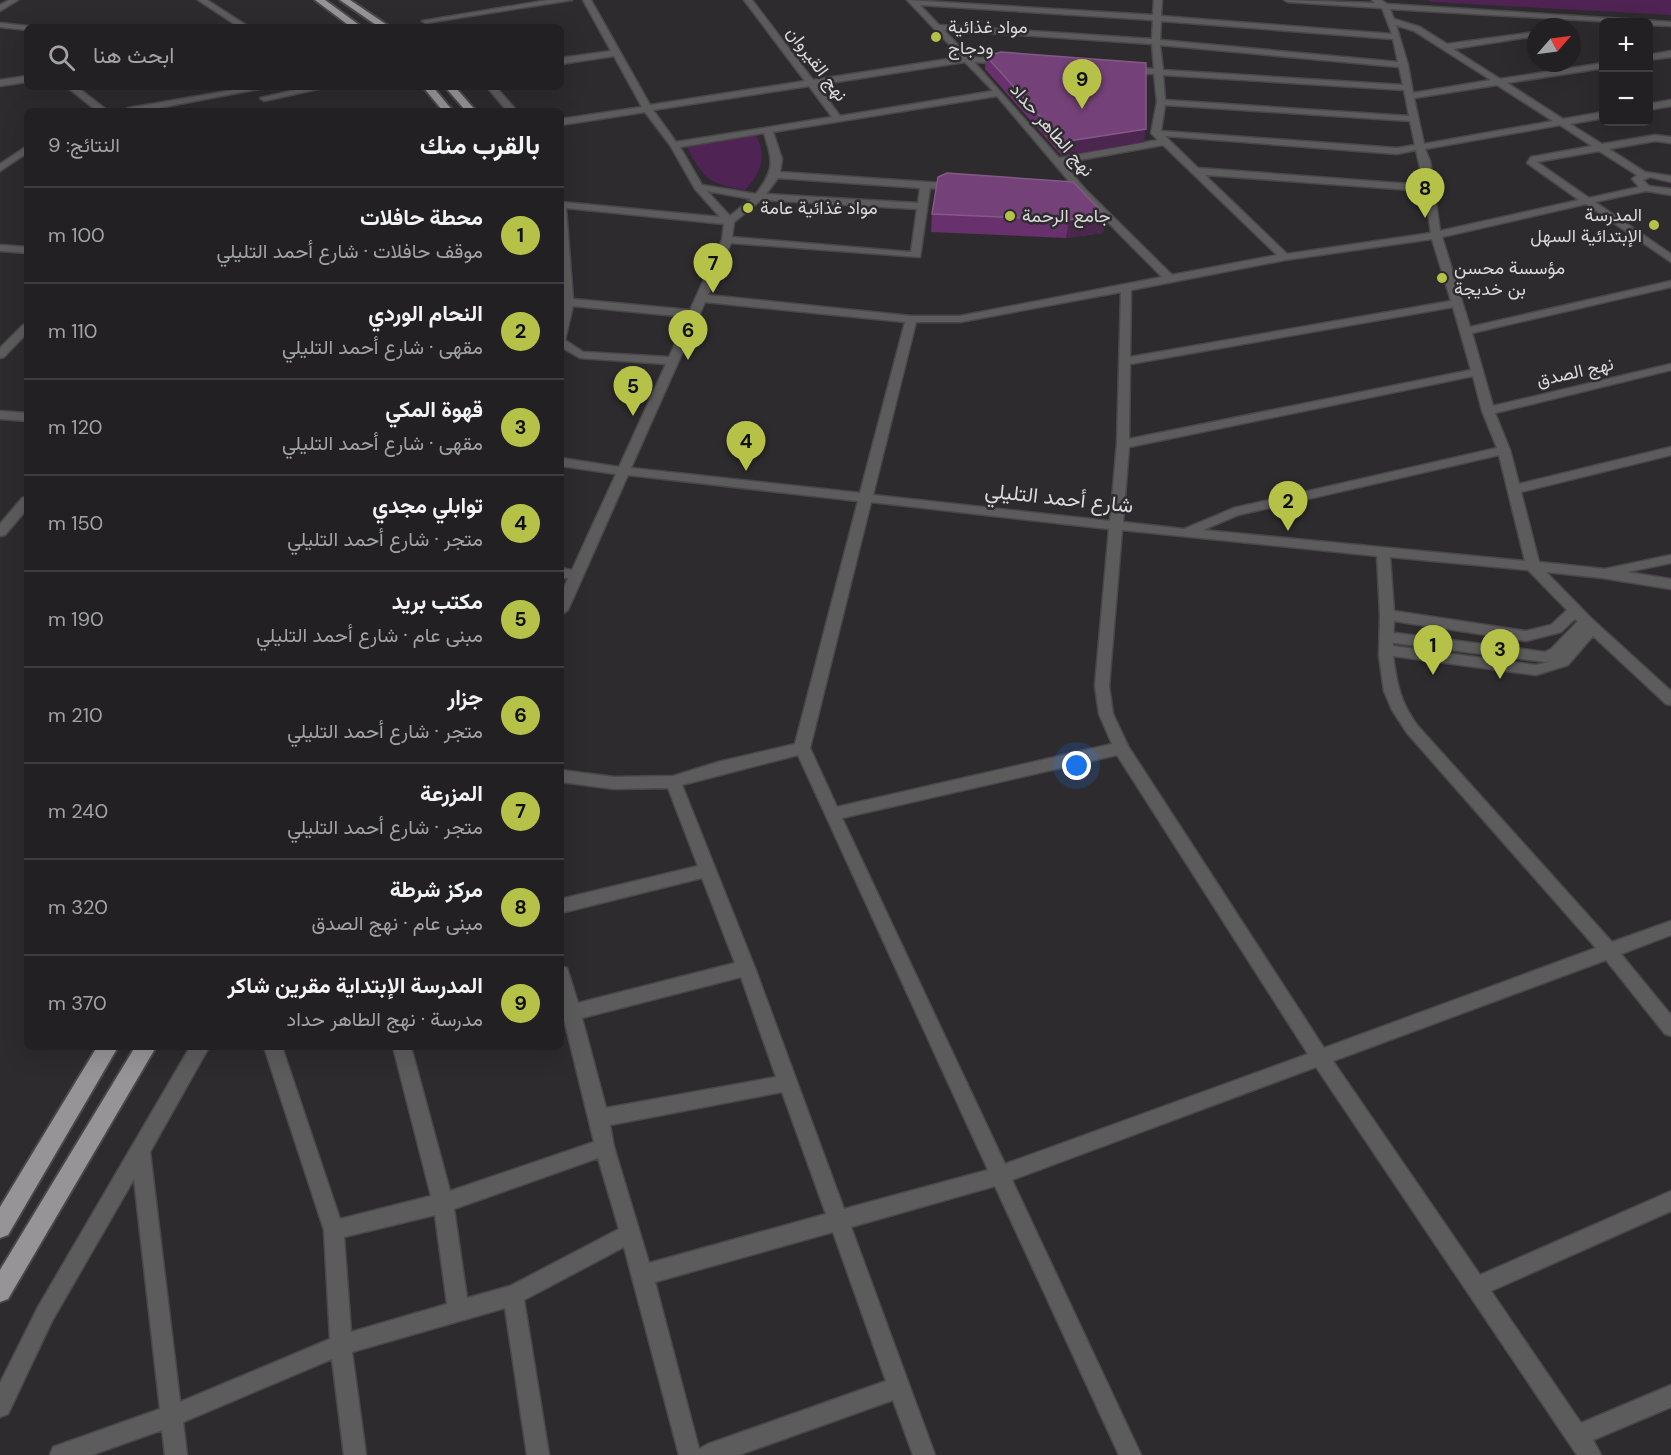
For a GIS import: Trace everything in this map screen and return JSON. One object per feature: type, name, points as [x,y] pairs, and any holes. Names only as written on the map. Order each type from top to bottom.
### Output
[{"type":"highway","points":[[319,0],[353,24]]},
{"type":"highway","points":[[344,0],[380,24]]},
{"type":"highway","points":[[430,90],[446,108]]},
{"type":"highway","points":[[453,90],[468,108]]},
{"type":"highway","points":[[0,1227],[106,1050]]},
{"type":"highway","points":[[0,1291],[144,1050]]},
{"type":"street","points":[[0,9],[14,0]]},
{"type":"street","points":[[201,0],[240,24]]},
{"type":"street","points":[[500,0],[510,7]]},
{"type":"street","points":[[426,21],[568,0]]},
{"type":"street","points":[[564,604],[727,240],[729,221],[698,187],[674,145],[647,108],[587,0]]},
{"type":"street","name":"نهج القيروان","points":[[748,0],[838,119]]},
{"type":"street","points":[[1156,133],[1161,102],[1156,42],[1158,0]]},
{"type":"street","points":[[1288,0],[1599,20]]},
{"type":"street","points":[[1376,0],[1385,6],[1397,37],[1420,148],[1425,161],[1436,235],[1488,411],[1504,450],[1533,567],[1671,700]]},
{"type":"street","points":[[912,1],[1397,37]]},
{"type":"street","name":"نهج الطاهر حداد","points":[[912,1],[999,93],[1082,191],[1170,279]]},
{"type":"street","points":[[1581,24],[1596,20]]},
{"type":"street","points":[[1392,21],[1417,29],[1643,175]]},
{"type":"street","points":[[1653,23],[1671,24]]},
{"type":"street","points":[[0,25],[24,28]]},
{"type":"street","points":[[937,27],[1156,42],[1404,64]]},
{"type":"street","points":[[1446,47],[1527,35]]},
{"type":"street","points":[[564,60],[616,53]]},
{"type":"street","points":[[1653,57],[1671,54]]},
{"type":"street","points":[[564,122],[966,59],[1012,62]]},
{"type":"street","points":[[1114,69],[1409,92],[1502,82],[1599,66]]},
{"type":"street","points":[[0,83],[24,79]]},
{"type":"street","points":[[75,90],[97,108]]},
{"type":"street","points":[[146,108],[248,90]]},
{"type":"street","points":[[260,90],[268,108]]},
{"type":"street","points":[[264,98],[306,90]]},
{"type":"street","points":[[494,90],[509,108]]},
{"type":"street","points":[[674,145],[999,93]]},
{"type":"street","points":[[1161,102],[1415,119]]},
{"type":"street","points":[[1653,106],[1671,103]]},
{"type":"street","points":[[1156,133],[1397,151],[1599,116]]},
{"type":"street","points":[[564,205],[729,221],[759,197],[775,175],[777,159],[768,130]]},
{"type":"street","points":[[1156,133],[1285,257]]},
{"type":"street","points":[[1671,140],[1659,137],[1532,161],[1533,165],[1671,259]]},
{"type":"street","points":[[1058,161],[1165,142]]},
{"type":"street","points":[[0,168],[24,151]]},
{"type":"street","points":[[1196,171],[1429,188]]},
{"type":"street","points":[[1671,179],[1655,174],[1643,175],[1639,177],[1638,182],[1646,188],[1659,192],[1671,192]]},
{"type":"street","points":[[775,175],[970,187]]},
{"type":"street","points":[[727,240],[916,255],[925,186]]},
{"type":"street","points":[[698,187],[759,197],[923,206]]},
{"type":"street","points":[[700,298],[911,319],[960,319],[1285,257],[1436,235],[1646,188]]},
{"type":"street","points":[[1071,190],[1082,191]]},
{"type":"street","points":[[564,247],[568,302],[564,324]]},
{"type":"street","points":[[0,248],[24,250]]},
{"type":"street","points":[[1466,331],[1671,284]]},
{"type":"street","points":[[1126,288],[1123,444],[1102,686],[1106,714],[1121,748],[1320,1057],[1590,1455]]},
{"type":"street","points":[[568,302],[694,314]]},
{"type":"street","points":[[1124,362],[1457,303]]},
{"type":"street","points":[[911,319],[802,748],[1130,1455]]},
{"type":"street","points":[[0,355],[24,330]]},
{"type":"street","points":[[564,342],[580,355],[672,361]]},
{"type":"street","name":"نهج الصدق","points":[[1488,411],[1671,367]]},
{"type":"street","points":[[1123,444],[1477,372]]},
{"type":"street","points":[[0,415],[24,417]]},
{"type":"street","points":[[1185,533],[1234,512],[1504,450]]},
{"type":"street","points":[[1515,489],[1671,450]]},
{"type":"street","points":[[564,463],[580,466]]},
{"type":"street","points":[[564,468],[580,466]]},
{"type":"street","name":"شارع أحمد التليلي","points":[[580,466],[1185,533],[1602,573]]},
{"type":"street","points":[[0,532],[24,504]]},
{"type":"street","points":[[1383,552],[1391,691],[1399,710],[1412,729],[1608,950],[1671,1028]]},
{"type":"street","points":[[1602,573],[1671,559]]},
{"type":"street","points":[[564,573],[578,575]]},
{"type":"street","points":[[1602,573],[1671,584]]},
{"type":"street","points":[[1387,615],[1526,636],[1585,619]]},
{"type":"street","points":[[1387,644],[1536,670],[1563,664],[1585,619]]},
{"type":"street","points":[[564,776],[614,783],[673,782],[718,768],[802,748]]},
{"type":"street","points":[[832,814],[1121,748]]},
{"type":"street","points":[[673,782],[746,968],[924,1455]]},
{"type":"street","points":[[564,905],[707,870]]},
{"type":"street","points":[[643,1275],[999,1176],[1671,928]]},
{"type":"street","points":[[573,1012],[746,968]]},
{"type":"street","points":[[564,984],[599,1118],[604,1147],[643,1275],[690,1455]]},
{"type":"street","points":[[0,1406],[45,1314],[140,1151],[202,1050]]},
{"type":"street","points":[[274,1050],[334,1230],[341,1345],[355,1455]]},
{"type":"street","points":[[403,1050],[443,1203],[459,1312]]},
{"type":"street","points":[[599,1118],[787,1083]]},
{"type":"street","points":[[334,1230],[443,1203],[604,1147]]},
{"type":"street","points":[[140,1151],[176,1455]]},
{"type":"street","points":[[1477,1287],[1671,1201]]},
{"type":"street","points":[[61,1455],[172,1416],[341,1345],[513,1295],[631,1233]]},
{"type":"street","points":[[513,1295],[538,1455]]},
{"type":"street","points":[[708,1455],[900,1387]]},
{"type":"street","points":[[1577,1436],[1671,1396]]},
{"type":"shaded area","points":[[1427,0],[1671,0],[1671,15],[1432,2]]},
{"type":"shaded area","points":[[755,134],[761,149],[761,163],[755,177],[745,190],[722,185],[708,178],[685,145]]},
{"type":"building","points":[[1001,52],[1146,63],[1146,129],[1063,142],[986,56]]},
{"type":"building","points":[[947,173],[1073,182],[1105,215],[1069,220],[932,214],[938,177]]},
{"type":"place","name":"مواد غذائية ودجاج","points":[[936,37]]},
{"type":"place","name":"المدرسة الإبتداية مقرين شاكر","points":[[1082,109]]},
{"type":"place","name":"مواد غذائية عامة","points":[[748,208]]},
{"type":"place","name":"جامع الرحمة","points":[[1010,216]]},
{"type":"place","name":"مركز شرطة","points":[[1425,218]]},
{"type":"place","name":"المدرسة الإبتدائية السهل","points":[[1654,225]]},
{"type":"place","name":"مؤسسة محسن بن خديجة","points":[[1442,278]]},
{"type":"place","name":"المزرعة","points":[[713,293]]},
{"type":"place","name":"جزار","points":[[688,360]]},
{"type":"place","name":"مكتب بريد","points":[[633,416]]},
{"type":"place","name":"توابلي مجدي","points":[[746,471]]},
{"type":"place","name":"النحام الوردي","points":[[1288,531]]},
{"type":"place","name":"محطة حافلات","points":[[1433,675]]},
{"type":"place","name":"قهوة المكي","points":[[1500,679]]}]
